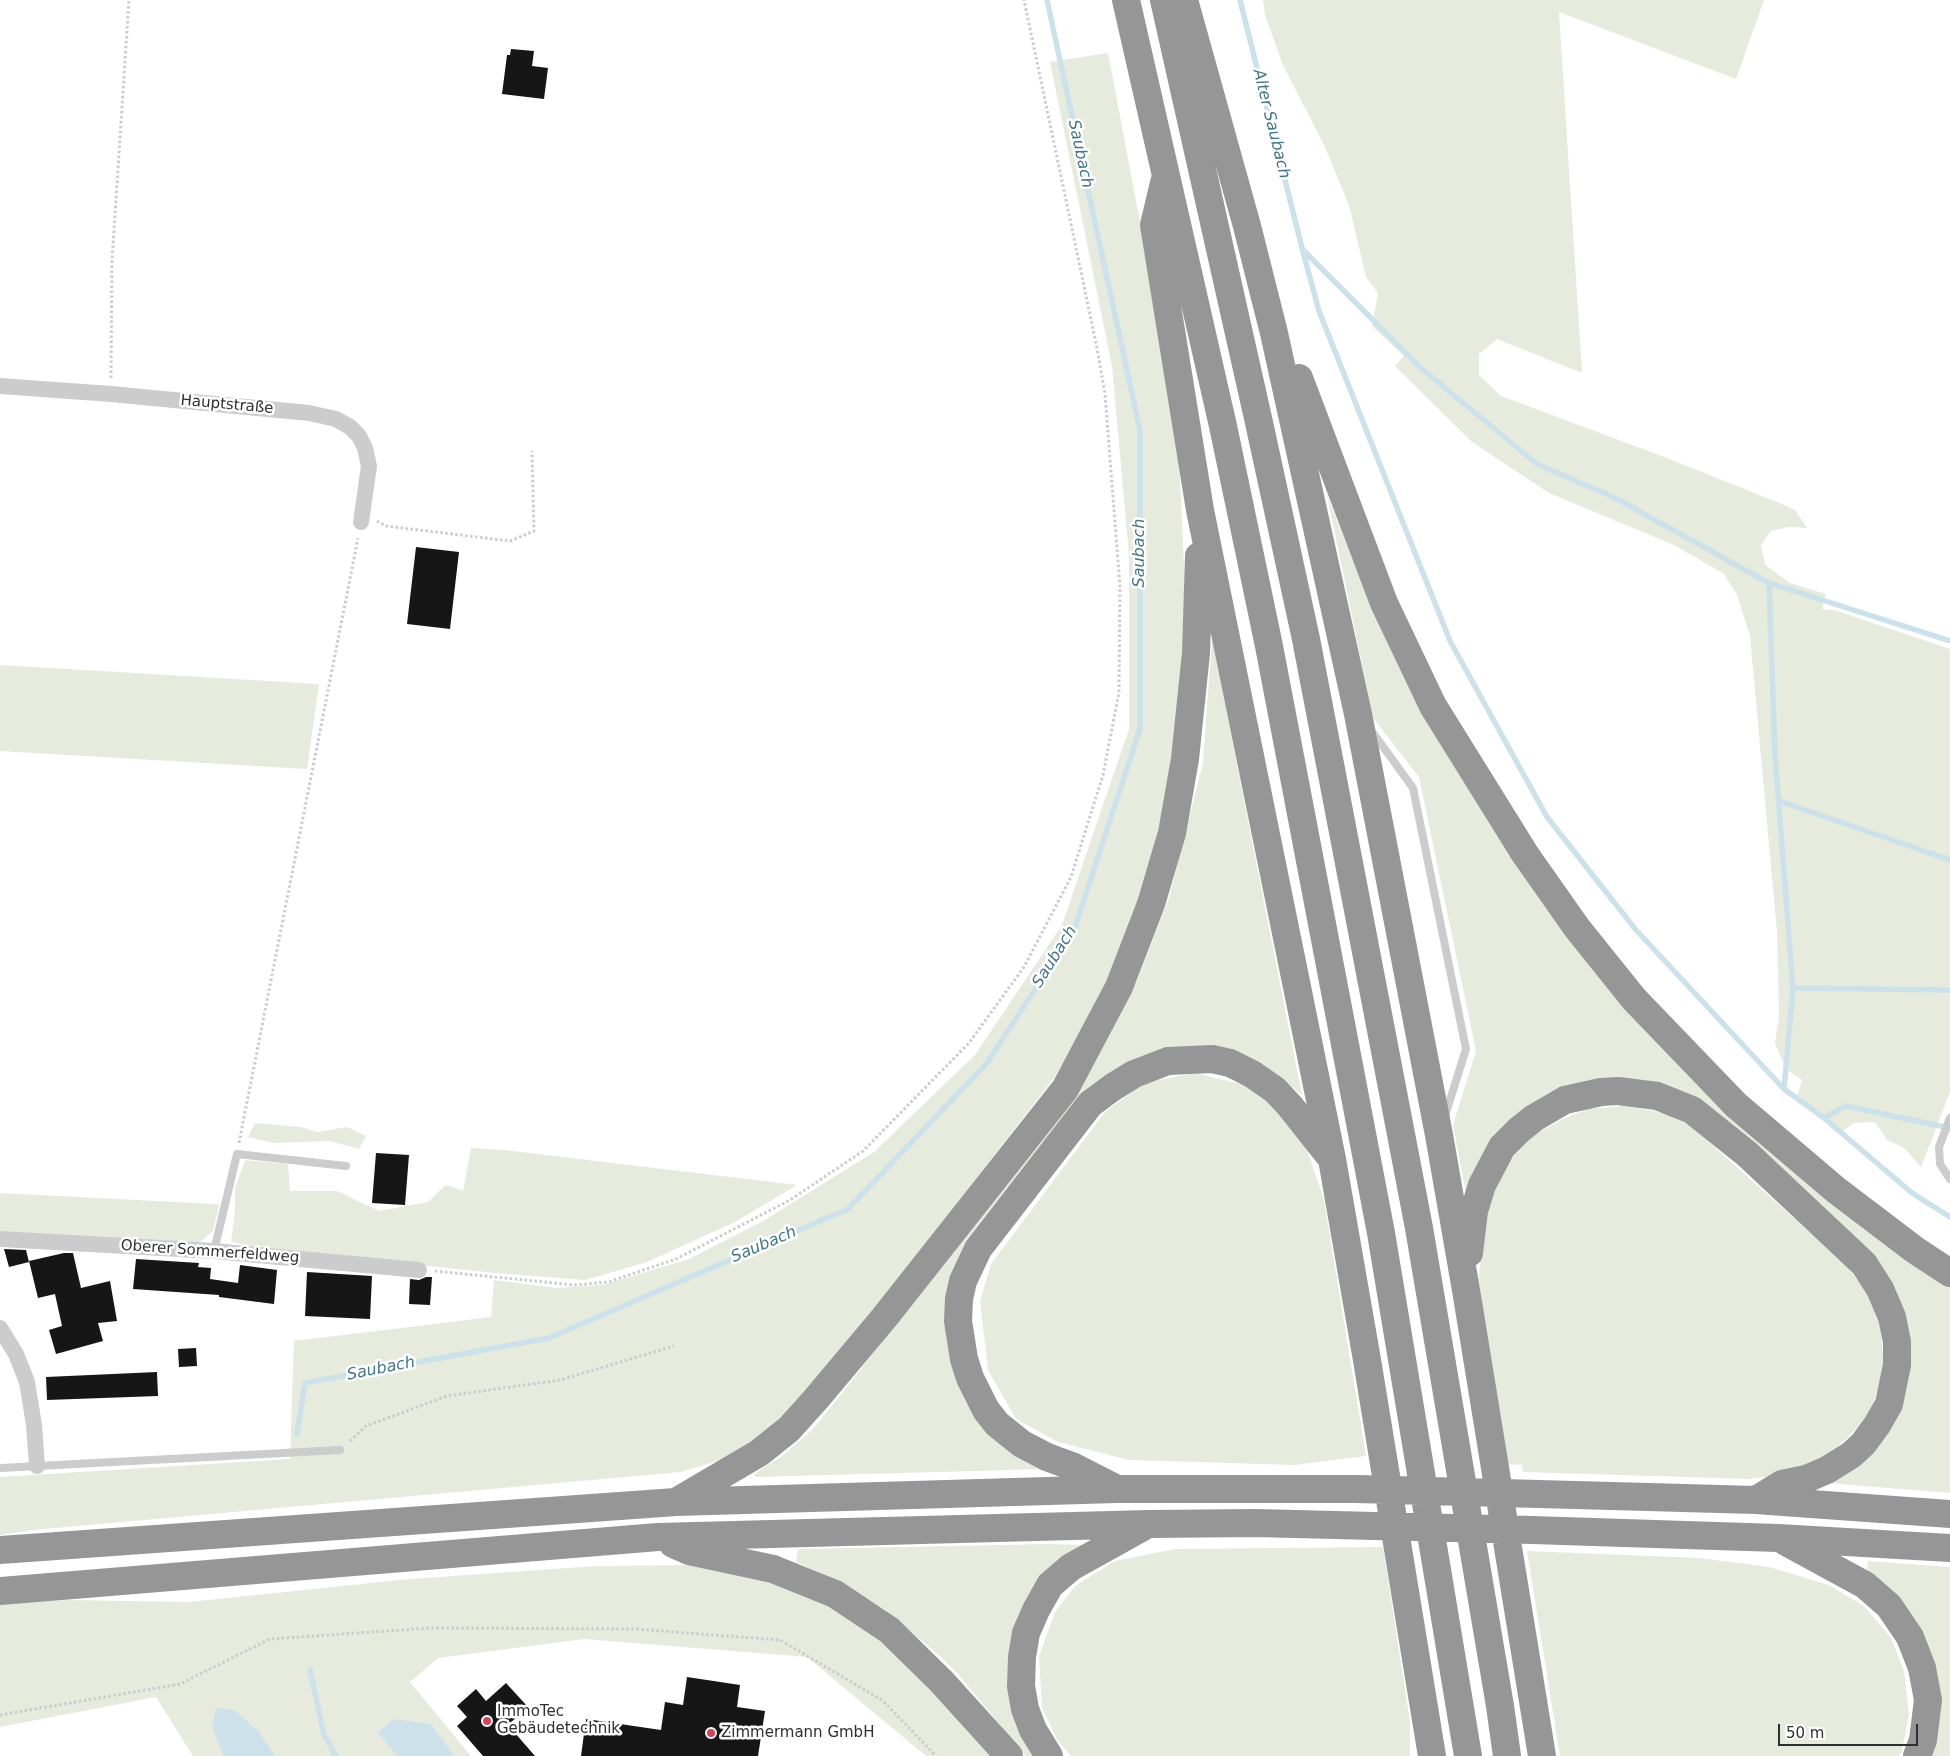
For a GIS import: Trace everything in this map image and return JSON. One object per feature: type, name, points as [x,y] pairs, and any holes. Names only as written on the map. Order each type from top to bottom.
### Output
[{"type":"highway","points":[[1126,0],[1225,436],[1297,787],[1381,1233],[1468,1756]]},
{"type":"highway","points":[[1164,0],[1306,639],[1418,1228],[1507,1756]]},
{"type":"highway","points":[[1184,0],[1247,226],[1274,333],[1358,714],[1439,1135],[1542,1756]]},
{"type":"highway","points":[[1166,177],[1154,225],[1200,510],[1332,1159],[1368,1360],[1429,1750]]},
{"type":"highway","points":[[1274,333],[1293,362],[1384,603],[1433,706],[1525,854],[1577,928],[1634,999],[1736,1105],[1836,1190],[1950,1274]]},
{"type":"highway","points":[[676,1502],[759,1452],[789,1429],[816,1399],[1065,1089],[1104,1018],[1119,987],[1152,904],[1174,824],[1185,759],[1196,653],[1200,510]]},
{"type":"highway","points":[[1116,1488],[1022,1444],[997,1424],[986,1410],[970,1378],[964,1359],[958,1321],[959,1299],[963,1281],[978,1249],[1090,1104],[1134,1074],[1168,1061],[1212,1059],[1230,1063],[1252,1074],[1275,1090],[1332,1159]]},
{"type":"highway","points":[[1466,1290],[1470,1233],[1482,1185],[1502,1147],[1534,1118],[1565,1100],[1601,1092],[1618,1091],[1657,1096],[1692,1110],[1706,1120],[1747,1154],[1864,1264],[1880,1289],[1892,1317],[1897,1342],[1897,1365],[1889,1404],[1863,1444],[1851,1455],[1827,1470],[1806,1479],[1782,1484],[1756,1500]]},
{"type":"highway","points":[[0,1550],[676,1502],[1116,1488],[1356,1489],[1756,1500],[1950,1514]]},
{"type":"highway","points":[[0,1591],[658,1537],[1148,1524],[1256,1523],[1532,1530],[1778,1538],[1950,1548]]},
{"type":"highway","points":[[1050,1756],[1033,1730],[1025,1710],[1021,1686],[1022,1657],[1026,1633],[1050,1585],[1071,1567],[1148,1524]]},
{"type":"highway","points":[[658,1537],[689,1551],[773,1569],[835,1594],[890,1630],[941,1680],[1009,1756]]},
{"type":"highway","points":[[1778,1538],[1865,1585],[1888,1606],[1910,1637],[1922,1668],[1928,1700],[1923,1740],[1917,1756]]},
{"type":"street","name":"Hauptstraße","points":[[0,386],[111,394],[309,413],[336,419],[355,431],[365,448],[369,466],[361,522]]},
{"type":"street","name":"Oberer Sommerfeldweg","points":[[0,1239],[214,1251],[420,1270]]},
{"type":"street","points":[[0,1328],[16,1354],[27,1382],[34,1425],[37,1466]]},
{"type":"lane","points":[[1358,714],[1413,788],[1466,1049],[1439,1135]]},
{"type":"lane","points":[[1950,1118],[1939,1146],[1940,1164],[1950,1179]]},
{"type":"lane","points":[[214,1251],[237,1154],[346,1166]]},
{"type":"lane","points":[[0,1468],[340,1450]]},
{"type":"path","points":[[111,394],[112,261],[129,0]]},
{"type":"path","points":[[420,1270],[575,1284],[608,1282],[676,1259],[790,1200],[863,1151],[969,1043],[1024,967],[1072,877],[1103,774],[1119,692],[1120,587],[1105,394],[1024,0]]},
{"type":"path","points":[[364,500],[371,518],[386,526],[510,541],[534,530],[532,451]]},
{"type":"path","points":[[237,1154],[361,522]]},
{"type":"path","points":[[340,1450],[366,1426],[447,1396],[560,1380],[674,1346]]},
{"type":"path","points":[[0,1715],[180,1684],[270,1639],[431,1628],[635,1629],[780,1640],[882,1700],[936,1756]]},
{"type":"shaded area","points":[[1263,0],[1764,0],[1736,79],[1559,12],[1582,373],[1497,339],[1479,354],[1479,375],[1501,396],[1667,458],[1795,510],[1807,528],[1788,527],[1771,531],[1761,545],[1765,565],[1790,583],[1826,594],[1822,609],[1834,610],[1950,649],[1950,986],[1946,988],[1950,990],[1950,1092],[1921,1167],[1904,1148],[1887,1140],[1875,1122],[1854,1123],[1843,1131],[1797,1097],[1802,1080],[1786,1069],[1775,1043],[1779,1016],[1777,932],[1750,636],[1737,595],[1724,574],[1674,545],[1549,493],[1472,442],[1395,366],[1404,356],[1372,326],[1378,293],[1366,277],[1349,205],[1324,145],[1283,65],[1265,15]]},
{"type":"shaded area","points":[[1108,53],[1164,348],[1179,457],[1186,608],[1173,778],[1151,867],[1103,994],[1054,1078],[840,1354],[789,1413],[734,1456],[681,1472],[33,1530],[0,1535],[0,1477],[290,1459],[294,1341],[491,1317],[494,1280],[557,1288],[602,1285],[689,1259],[763,1221],[874,1152],[975,1055],[1062,925],[1129,729],[1129,555],[1112,366],[1050,62]]},
{"type":"shaded area","points":[[1327,495],[1371,606],[1621,997],[1950,1285],[1950,1493],[1827,1483],[1868,1454],[1905,1322],[1703,1104],[1570,1091],[1467,1199],[1453,1125],[1476,1051],[1419,777],[1373,718]]},
{"type":"shaded area","points":[[1212,638],[1302,1095],[1281,1078],[1147,1058],[977,1235],[966,1380],[1048,1469],[756,1477],[754,1474],[782,1456],[813,1429],[854,1378],[1094,1061],[1137,981],[1169,898],[1203,763]]},
{"type":"shaded area","points":[[0,665],[319,684],[307,769],[0,751]]},
{"type":"shaded area","points":[[1195,1073],[1245,1085],[1279,1107],[1303,1138],[1324,1200],[1366,1456],[1295,1465],[1129,1460],[1058,1442],[1016,1419],[988,1370],[980,1301],[991,1264],[1105,1112],[1144,1083]]},
{"type":"shaded area","points":[[1623,1106],[1667,1114],[1691,1126],[1847,1266],[1868,1294],[1879,1316],[1884,1367],[1881,1382],[1872,1406],[1862,1422],[1832,1451],[1813,1463],[1781,1475],[1749,1479],[1523,1472],[1522,1465],[1507,1464],[1488,1352],[1479,1280],[1483,1221],[1495,1187],[1510,1161],[1529,1137],[1565,1118],[1588,1109]]},
{"type":"shaded area","points":[[255,1123],[301,1127],[317,1132],[347,1127],[366,1136],[359,1149],[330,1141],[274,1143],[248,1137]]},
{"type":"shaded area","points":[[471,1148],[504,1150],[797,1185],[735,1222],[647,1262],[585,1280],[495,1273],[257,1248],[231,1242],[235,1210],[235,1189],[245,1160],[288,1164],[290,1191],[337,1191],[379,1211],[428,1202],[446,1185],[463,1191]]},
{"type":"shaded area","points":[[0,1193],[216,1204],[219,1206],[213,1231],[198,1244],[0,1231]]},
{"type":"shaded area","points":[[1049,1544],[1085,1545],[1026,1614],[1039,1756],[1026,1756],[958,1674],[941,1657],[884,1609],[836,1580],[796,1562],[798,1549]]},
{"type":"shaded area","points":[[1383,1547],[1410,1722],[1410,1756],[1071,1756],[1058,1741],[1042,1708],[1039,1656],[1055,1612],[1075,1586],[1115,1561],[1175,1549]]},
{"type":"shaded area","points":[[1527,1551],[1700,1558],[1769,1567],[1829,1585],[1864,1606],[1891,1638],[1904,1671],[1909,1714],[1902,1751],[1899,1756],[1560,1756]]},
{"type":"shaded area","points":[[1868,1561],[1950,1567],[1950,1756],[1925,1756],[1936,1719],[1866,1575]]},
{"type":"shaded area","points":[[699,1565],[780,1583],[830,1604],[893,1647],[994,1756],[926,1756],[807,1657],[584,1639],[438,1658],[410,1682],[471,1756],[193,1756],[156,1697],[0,1727],[0,1604],[67,1600],[189,1602],[409,1579],[597,1566]]},
{"type":"water","points":[[216,1708],[234,1710],[257,1730],[275,1756],[226,1756],[223,1754],[212,1728]]},
{"type":"water","points":[[393,1719],[431,1724],[454,1756],[398,1756],[378,1733]]},
{"type":"building","points":[[511,49],[534,51],[532,66],[548,68],[544,99],[502,94],[507,55],[510,55]]},
{"type":"building","points":[[416,547],[459,552],[450,629],[407,624]]},
{"type":"building","points":[[376,1153],[409,1155],[405,1205],[372,1203]]},
{"type":"building","points":[[4,1249],[26,1250],[29,1262],[9,1267]]},
{"type":"building","points":[[64,1253],[73,1253],[81,1288],[110,1281],[117,1321],[98,1323],[103,1341],[56,1354],[49,1330],[62,1326],[55,1294],[38,1298],[29,1261]]},
{"type":"building","points":[[136,1259],[199,1263],[198,1267],[211,1268],[210,1279],[238,1283],[240,1265],[277,1270],[274,1304],[219,1297],[219,1295],[133,1289]]},
{"type":"building","points":[[307,1272],[372,1276],[370,1319],[305,1316]]},
{"type":"building","points":[[432,1277],[430,1305],[409,1304],[410,1279],[419,1280]]},
{"type":"building","points":[[196,1348],[197,1366],[179,1367],[178,1349]]},
{"type":"building","points":[[157,1372],[158,1396],[47,1400],[46,1377]]},
{"type":"building","name":"Zimmermann GmbH","points":[[687,1677],[740,1685],[737,1707],[765,1711],[758,1756],[581,1756],[586,1719],[661,1730],[665,1702],[683,1705]]},
{"type":"building","name":"ImmoTec Gebäudetechnik","points":[[506,1683],[528,1707],[508,1725],[535,1756],[483,1756],[457,1726],[467,1717],[457,1706],[476,1689],[486,1701]]},
{"type":"waterway","name":"Saubach","points":[[297,1434],[305,1383],[549,1338],[848,1209],[987,1063],[1074,930],[1140,729],[1140,431],[1047,0]]},
{"type":"waterway","name":"Alter Saubach","points":[[1240,0],[1319,311],[1450,641],[1547,817],[1636,930],[1784,1089],[1824,1118],[1912,1193],[1950,1217]]},
{"type":"waterway","points":[[1303,250],[1421,368],[1537,464],[1615,498],[1769,583],[1950,641]]},
{"type":"waterway","points":[[1769,583],[1775,756],[1793,988],[1784,1089]]},
{"type":"waterway","points":[[1779,801],[1950,860]]},
{"type":"waterway","points":[[1793,988],[1950,990]]},
{"type":"waterway","points":[[1824,1118],[1846,1106],[1950,1128]]},
{"type":"waterway","name":"Saubach","points":[[310,1670],[324,1735],[336,1756]]},
{"type":"place","name":"ImmoTec Gebäudetechnik","points":[[487,1721]]},
{"type":"place","name":"Zimmermann GmbH","points":[[711,1733]]}]
